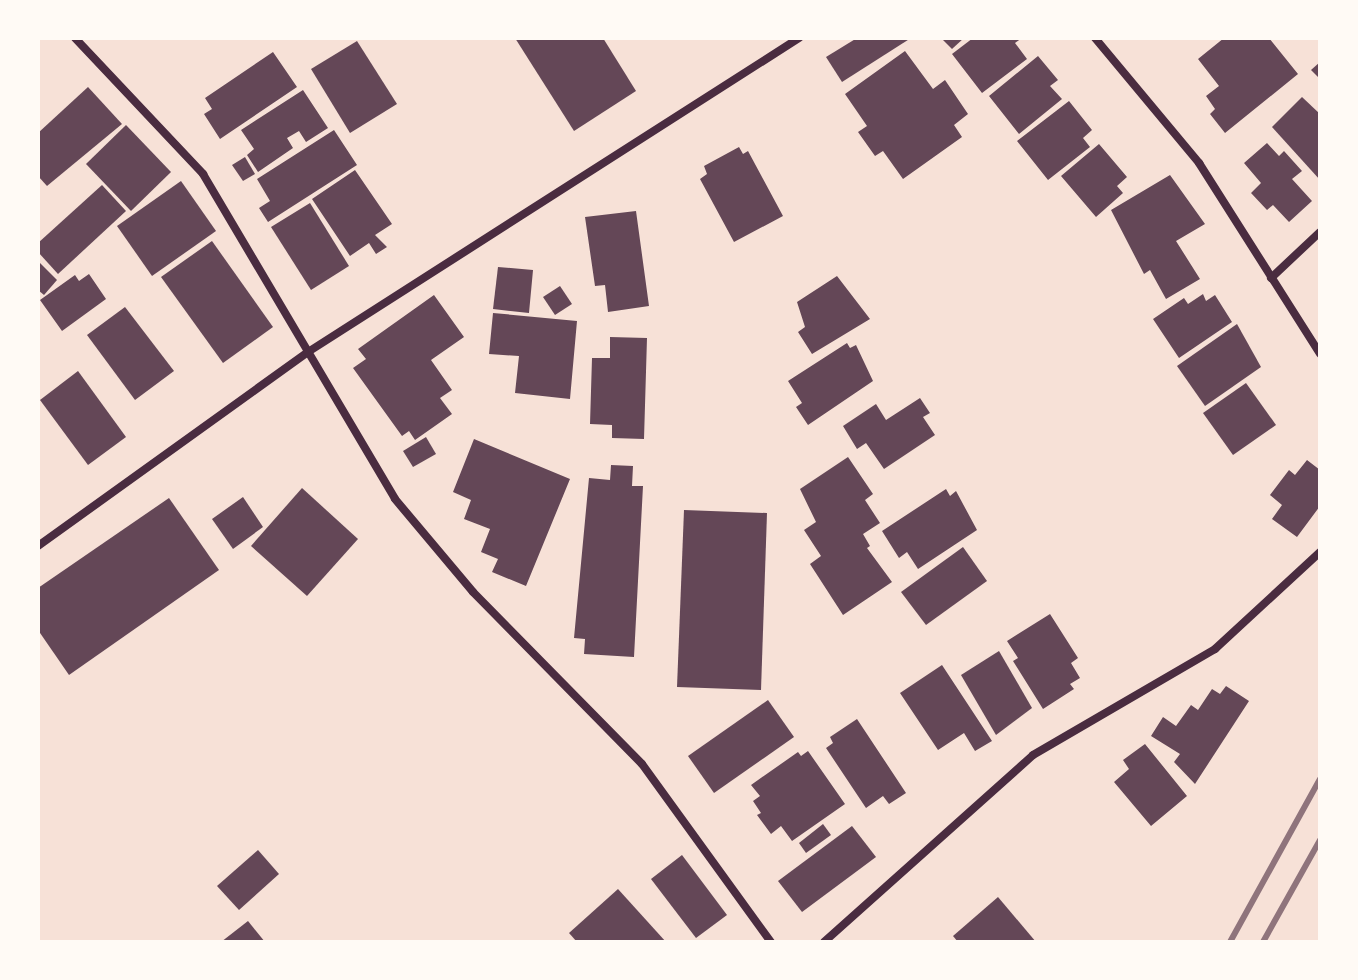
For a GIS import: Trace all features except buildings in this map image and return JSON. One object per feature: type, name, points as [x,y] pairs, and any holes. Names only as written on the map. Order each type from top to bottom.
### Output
[{"type":"street","points":[[75,38],[203,174],[395,499],[473,592],[642,764],[771,942]]},
{"type":"street","points":[[38,546],[308,352],[799,38]]},
{"type":"street","points":[[1095,38],[1199,163],[1320,354]]},
{"type":"street","points":[[1271,278],[1320,232]]},
{"type":"street","points":[[824,942],[1033,755],[1215,649],[1320,552]]},
{"type":"railway","points":[[1230,942],[1320,779]]},
{"type":"railway","points":[[1263,942],[1320,840]]}]
